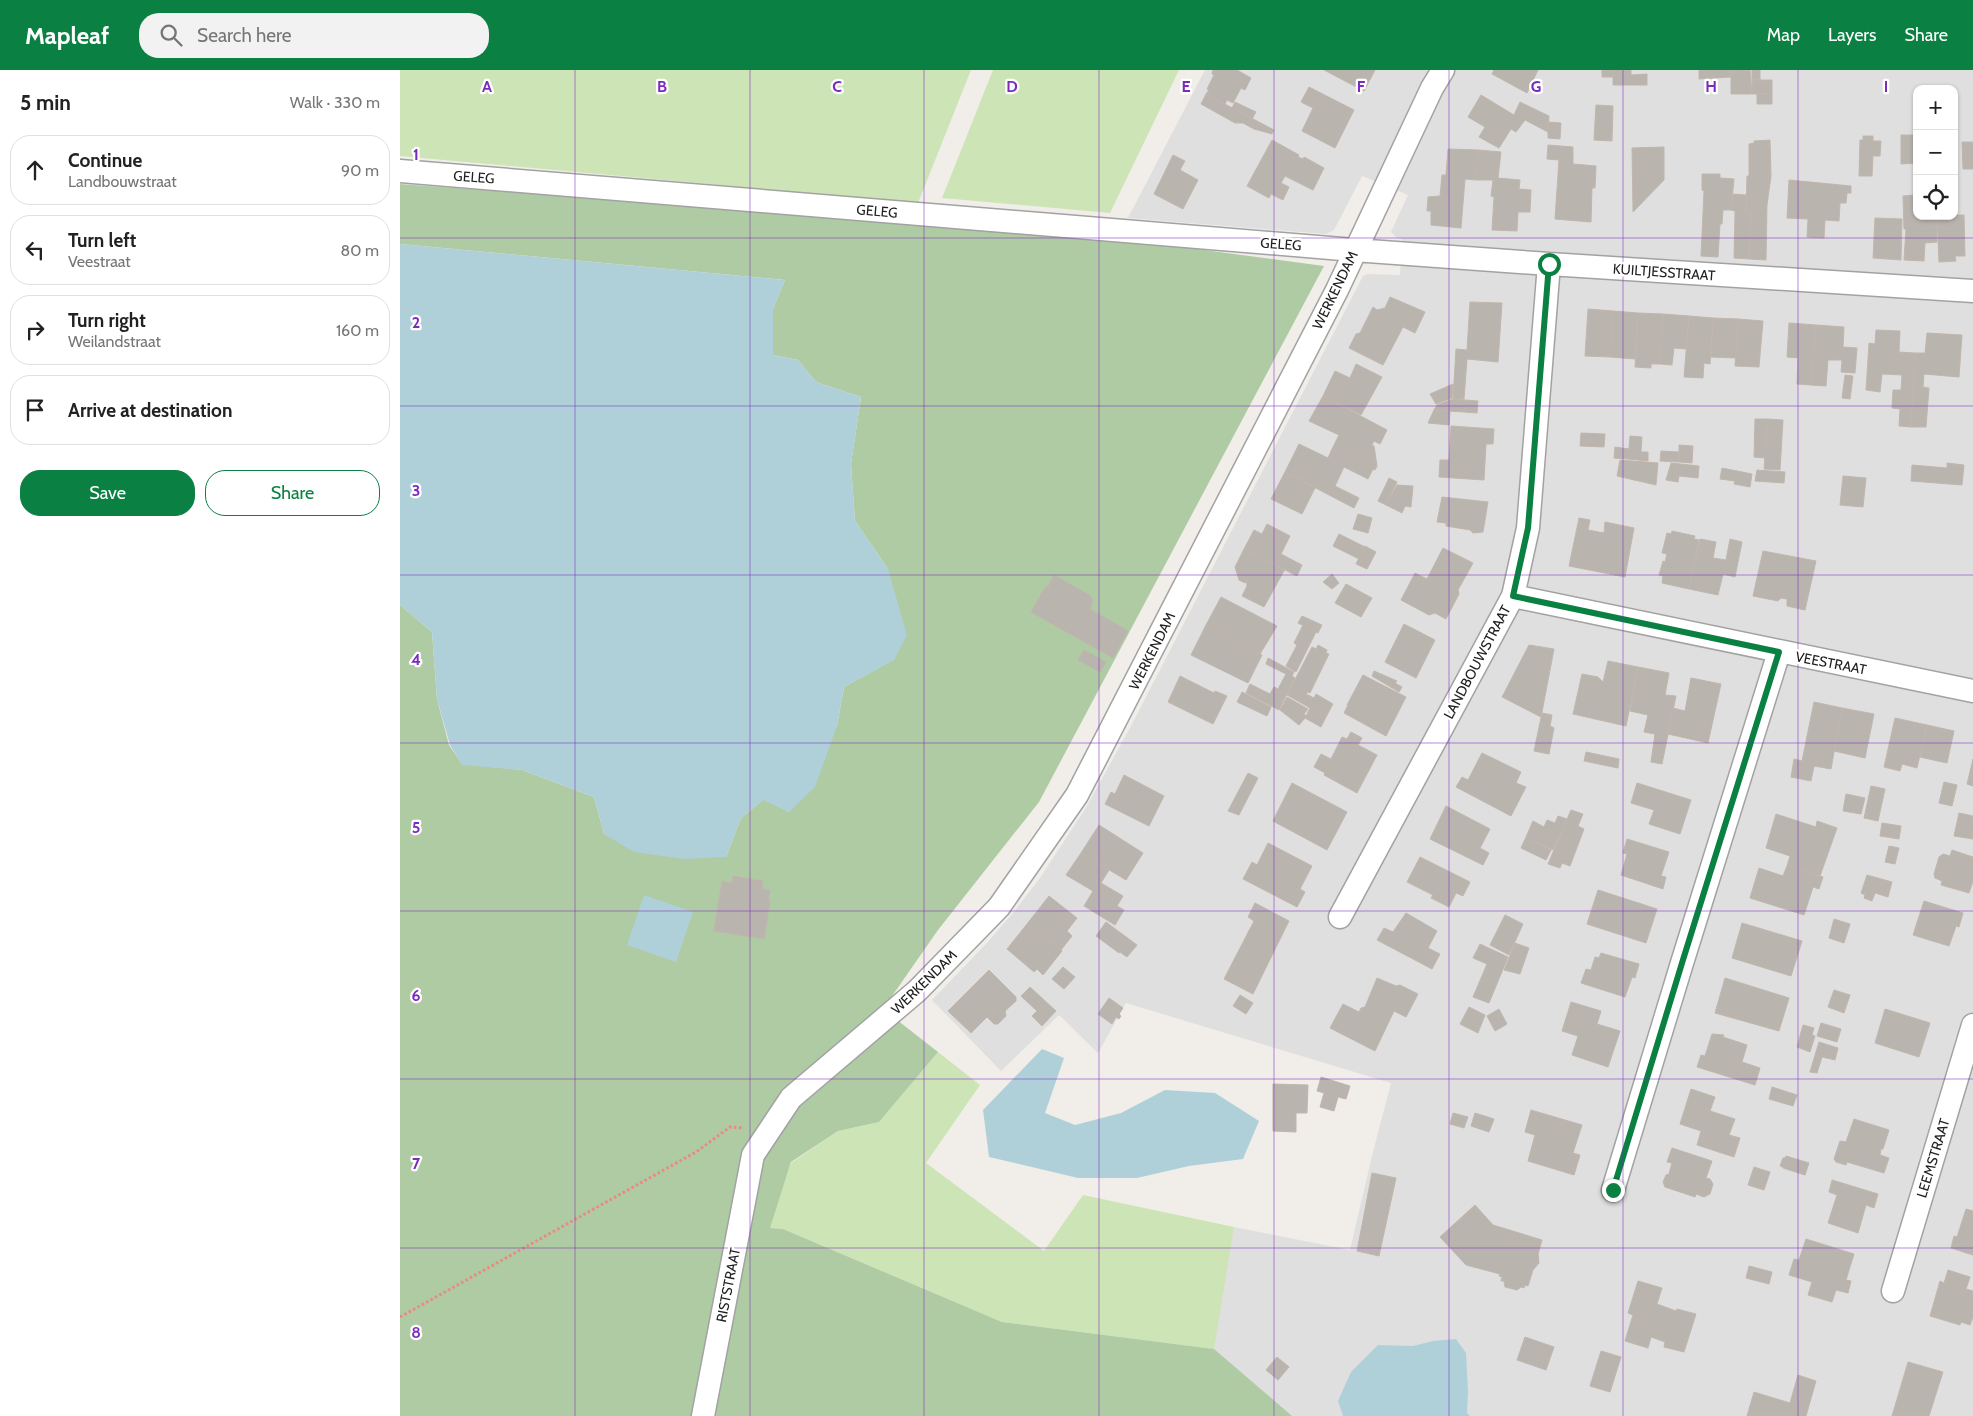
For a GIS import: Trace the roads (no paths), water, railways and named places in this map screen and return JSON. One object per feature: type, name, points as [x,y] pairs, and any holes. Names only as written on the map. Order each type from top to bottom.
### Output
[{"type":"street","name":"WERKENDAM","points":[[753,1155],[791,1098],[917,991],[999,907],[1078,795],[1336,290],[1432,88],[1443,70]]},
{"type":"street","name":"GELEG","points":[[400,171],[1354,250]]},
{"type":"street","name":"KUILTJESSTRAAT","points":[[1354,250],[1973,291]]},
{"type":"street","name":"LANDBOUWSTRAAT","points":[[1340,917],[1513,596],[1528,528],[1549,264]]},
{"type":"street","name":"VEESTRAAT","points":[[1513,596],[1973,691]]},
{"type":"street","points":[[1613,1190],[1684,954],[1779,652]]},
{"type":"street","name":"LEEMSTRAAT","points":[[1893,1292],[1973,1025]]},
{"type":"street","name":"RISTSTRAAT","points":[[703,1416],[753,1155]]},
{"type":"water","points":[[400,244],[785,280],[773,309],[773,355],[798,360],[816,382],[861,397],[851,464],[855,521],[888,569],[907,635],[894,660],[844,687],[837,726],[815,787],[789,812],[763,800],[741,818],[726,857],[684,859],[634,852],[604,834],[594,797],[522,770],[462,765],[450,745],[437,699],[432,632],[400,605]]},
{"type":"water","points":[[644,895],[693,912],[676,962],[627,945]]},
{"type":"water","points":[[1042,1049],[1064,1058],[1045,1113],[1075,1125],[1121,1113],[1165,1090],[1215,1093],[1259,1121],[1243,1159],[1189,1166],[1137,1178],[1078,1178],[989,1157],[983,1110]]},
{"type":"water","points":[[1456,1339],[1466,1353],[1467,1413],[1470,1416],[1343,1416],[1338,1401],[1351,1372],[1378,1345],[1413,1346],[1433,1341]]}]
